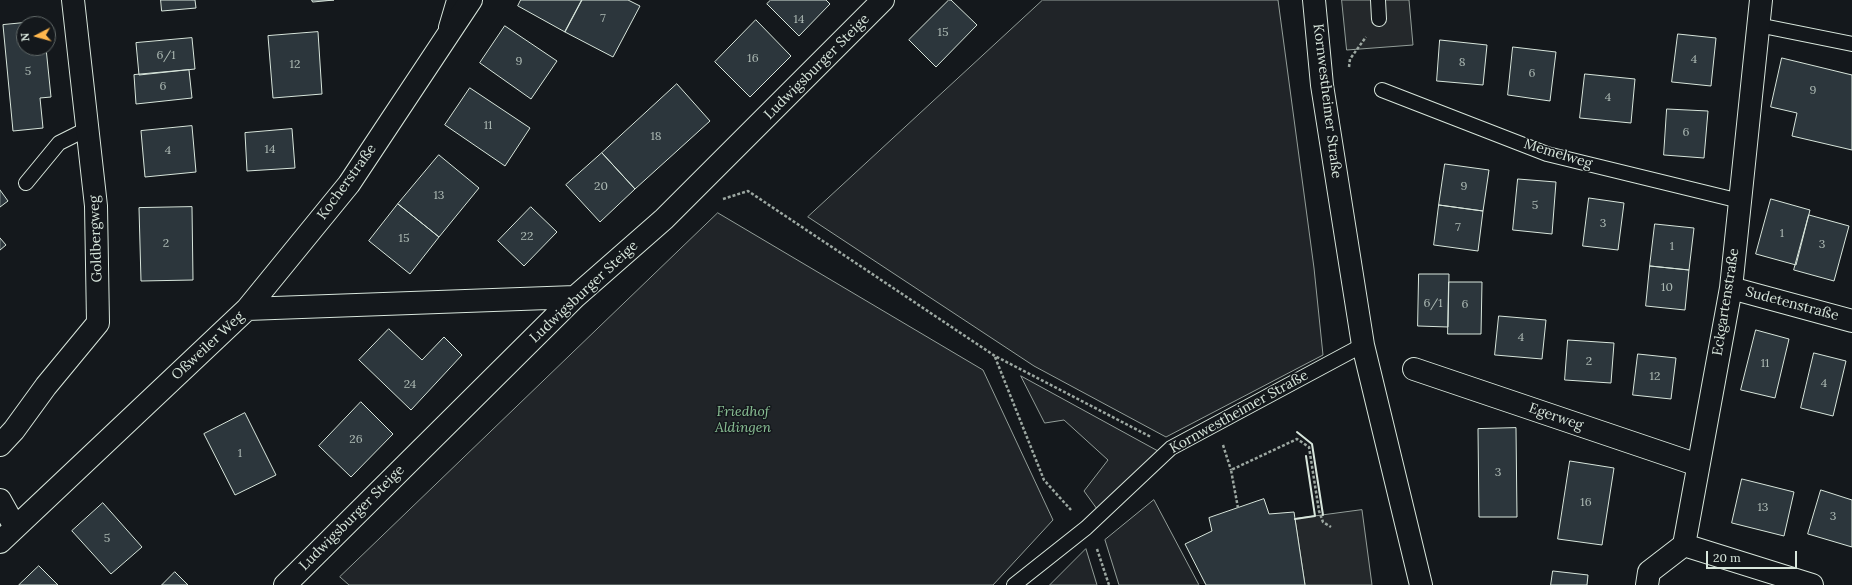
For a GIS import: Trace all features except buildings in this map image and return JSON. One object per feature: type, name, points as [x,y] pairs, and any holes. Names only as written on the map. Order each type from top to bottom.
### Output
[{"type":"street","name":"Goldbergweg","points":[[0,445],[14,430],[46,386],[98,323],[96,206],[73,0]]},
{"type":"street","name":"Kocherstraße","points":[[247,309],[349,184],[472,0]]},
{"type":"street","name":"Ludwigsburger Steige","points":[[285,585],[575,297],[664,220],[884,0]]},
{"type":"street","name":"Kornwestheimer Straße","points":[[1314,0],[1322,85],[1363,344],[1421,585]]},
{"type":"street","name":"Eckgartenstraße","points":[[1684,545],[1731,288],[1762,0]]},
{"type":"street","name":"Sudetenstraße","points":[[1731,288],[1852,321]]},
{"type":"street","name":"Oßweiler Weg","points":[[7,534],[247,309],[575,297]]},
{"type":"street","name":"Egerweg","points":[[1414,369],[1698,465]]},
{"type":"street","points":[[0,500],[7,534]]},
{"type":"street","points":[[1647,585],[1648,572],[1684,545],[1812,585]]},
{"type":"lane","name":"Kocherstraße","points":[[439,49],[454,0]]},
{"type":"lane","points":[[1378,0],[1379,19]]},
{"type":"lane","points":[[1758,26],[1852,44]]},
{"type":"lane","name":"Memelweg","points":[[1382,90],[1547,154],[1740,201]]},
{"type":"lane","points":[[26,183],[59,143],[87,129]]},
{"type":"lane","name":"Kornwestheimer Straße","points":[[1014,585],[1086,528],[1171,448],[1363,344]]},
{"type":"path","points":[[720,200],[748,191],[995,356],[1171,448]]},
{"type":"path","points":[[995,356],[1044,480],[1094,539],[1109,585]]},
{"type":"path","points":[[1238,508],[1231,470],[1297,439],[1309,447],[1319,511],[1323,522],[1331,527]]},
{"type":"green space","points":[[1043,0],[1278,0],[1314,268],[1323,355],[1166,437],[1034,366],[808,217]]},
{"type":"green space","name":"Friedhof Aldingen","points":[[718,213],[983,370],[1053,520],[993,585],[349,585],[340,577]]},
{"type":"green space","points":[[1021,376],[1158,451],[1097,509],[1084,491],[1108,460],[1064,420],[1045,423]]},
{"type":"green space","points":[[1154,500],[1199,585],[1119,585],[1105,540]]},
{"type":"green space","points":[[1086,549],[1097,585],[1050,585]]},
{"type":"shaded area","points":[[1342,0],[1409,0],[1413,45],[1347,50]]},
{"type":"shaded area","points":[[1362,510],[1372,585],[1305,585],[1295,519]]},
{"type":"wall","points":[[1297,432],[1312,444],[1323,515]]},
{"type":"wall","points":[[1295,519],[1315,516],[1306,456]]}]
